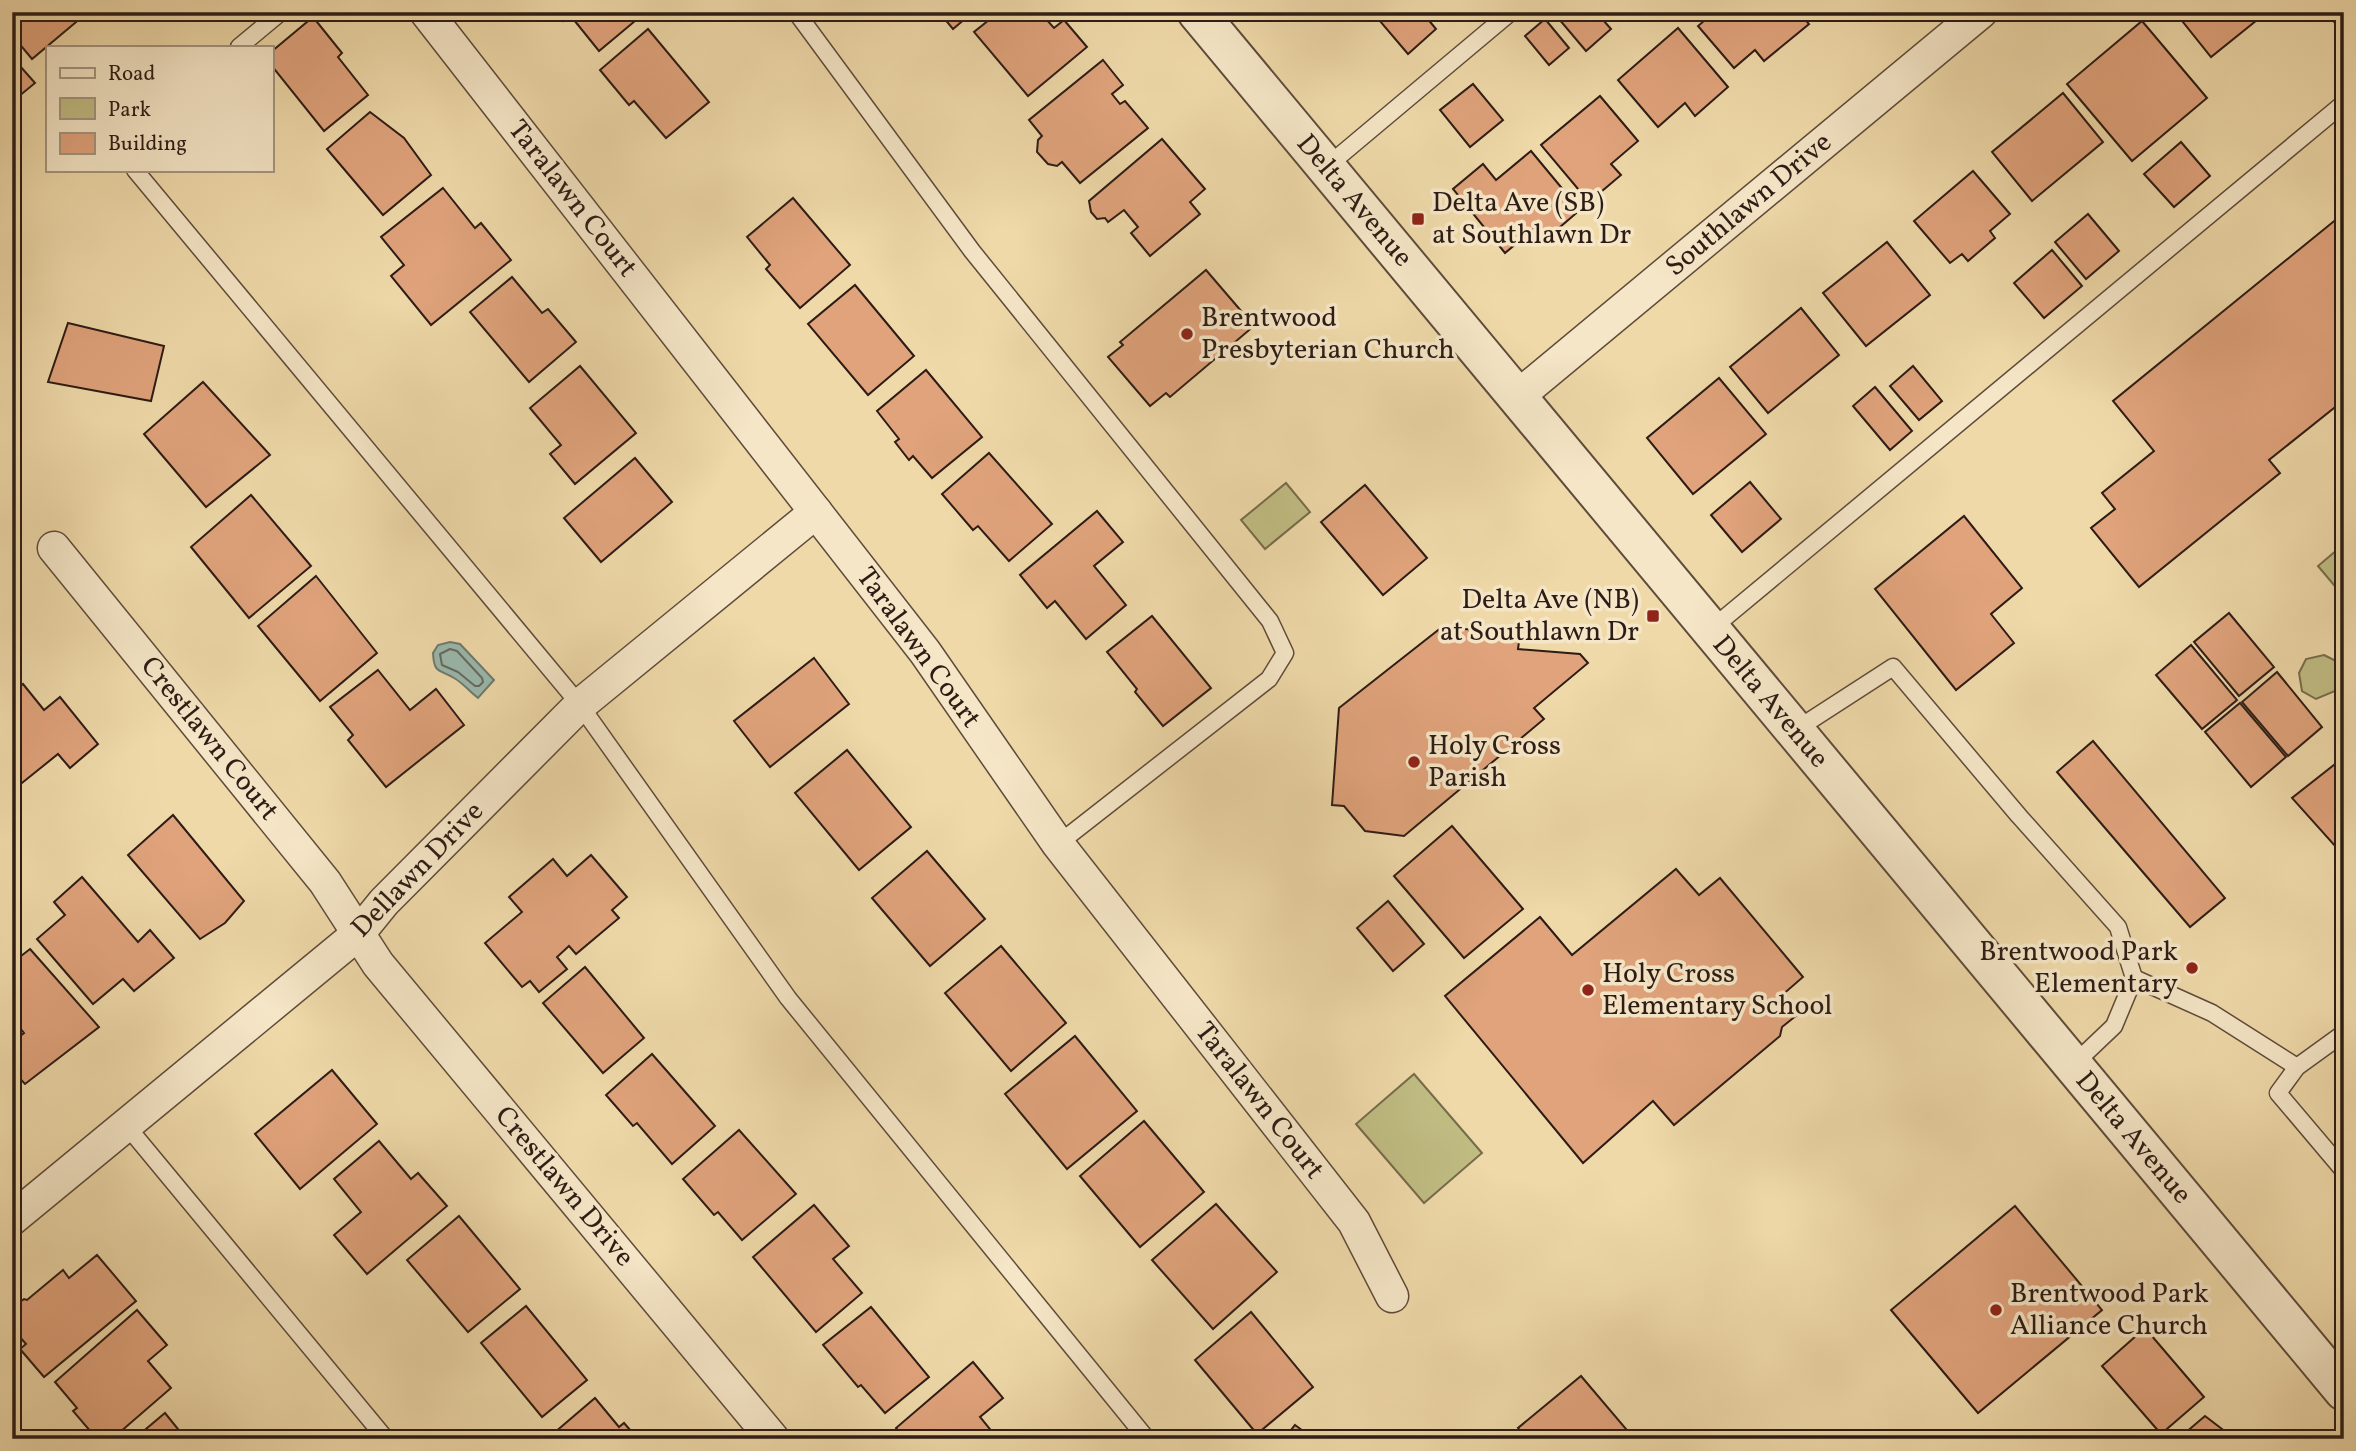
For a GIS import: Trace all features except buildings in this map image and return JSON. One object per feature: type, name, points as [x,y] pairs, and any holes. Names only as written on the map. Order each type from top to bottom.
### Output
[{"type":"street","name":"Taralawn Court","points":[[426,12],[925,652],[1058,844],[1354,1222],[1392,1296]]},
{"type":"street","name":"Delta Avenue","points":[[1197,12],[2344,1391]]},
{"type":"street","name":"Southlawn Drive","points":[[1517,397],[1981,12]]},
{"type":"street","name":"Dellawn Drive","points":[[12,1219],[358,934],[384,902],[580,705],[816,512]]},
{"type":"street","name":"Crestlawn Court","points":[[54,548],[325,882],[358,934]]},
{"type":"street","name":"Crestlawn Drive","points":[[358,934],[378,964],[773,1439]]},
{"type":"lane","points":[[240,46],[281,12]]},
{"type":"lane","points":[[796,12],[972,251],[1270,621],[1285,653],[1269,679],[1058,844]]},
{"type":"lane","points":[[1325,168],[1511,12]]},
{"type":"lane","points":[[1710,630],[2344,103]]},
{"type":"lane","points":[[137,172],[580,705],[789,999],[1147,1439]]},
{"type":"lane","points":[[1794,731],[1893,667],[2018,816],[2118,927],[2134,978],[2115,1026],[2073,1065]]},
{"type":"lane","points":[[2134,978],[2212,1013],[2297,1067]]},
{"type":"lane","points":[[2344,1033],[2297,1067],[2278,1093],[2344,1171]]},
{"type":"lane","points":[[126,1125],[386,1439]]},
{"type":"green space","points":[[1286,483],[1310,512],[1265,549],[1241,520]]},
{"type":"green space","points":[[2344,544],[2344,597],[2318,566]]},
{"type":"green space","points":[[2324,655],[2338,662],[2344,678],[2335,691],[2316,699],[2302,691],[2299,673],[2306,659]]},
{"type":"green space","points":[[1414,1074],[1482,1153],[1424,1203],[1356,1124]]},
{"type":"water","points":[[450,642],[460,644],[494,680],[478,698],[457,680],[436,668],[433,653],[438,645]]},
{"type":"place","name":"Delta Ave (SB) at Southlawn Dr","points":[[1418,219]]},
{"type":"place","name":"Brentwood Presbyterian Church","points":[[1187,334]]},
{"type":"place","name":"Delta Ave (NB) at Southlawn Dr","points":[[1653,616]]},
{"type":"place","name":"Holy Cross Parish","points":[[1414,762]]},
{"type":"place","name":"Brentwood Park Elementary","points":[[2192,968]]},
{"type":"place","name":"Holy Cross Elementary School","points":[[1588,990]]},
{"type":"place","name":"Brentwood Park Alliance Church","points":[[1996,1310]]}]
